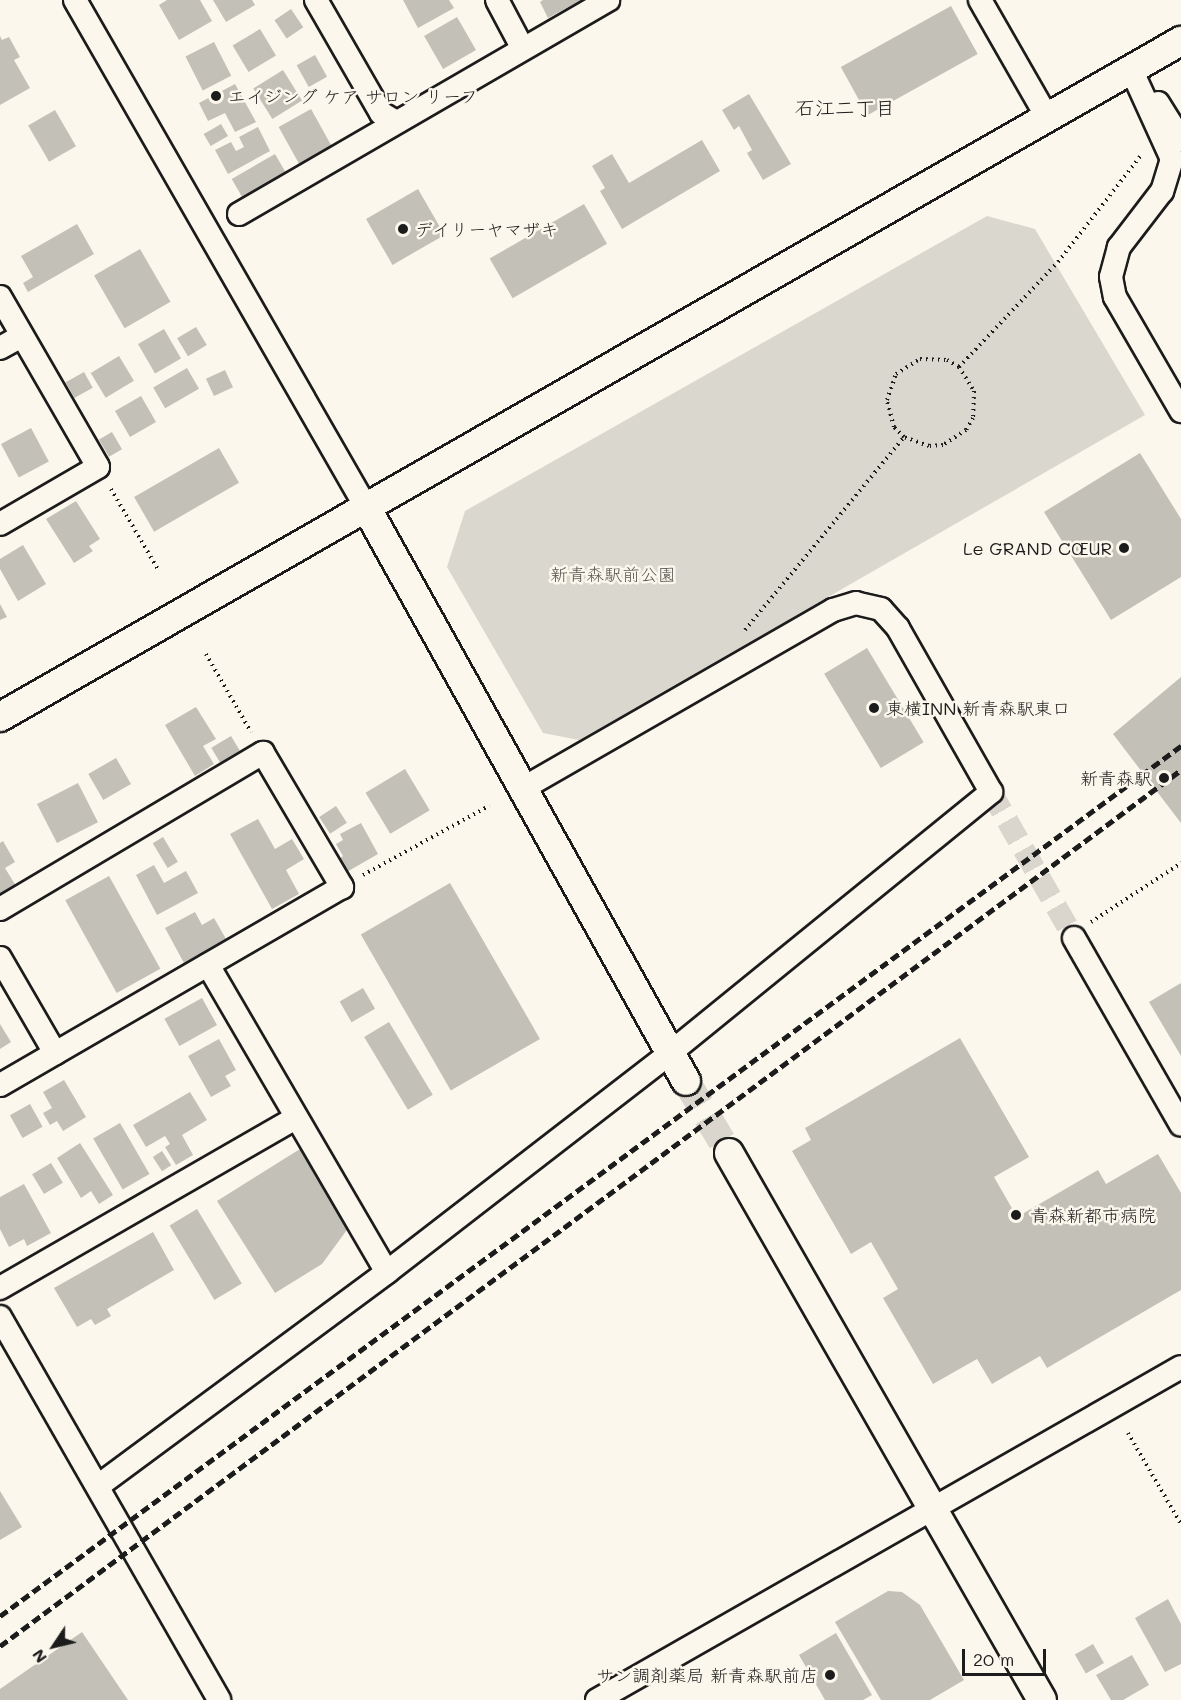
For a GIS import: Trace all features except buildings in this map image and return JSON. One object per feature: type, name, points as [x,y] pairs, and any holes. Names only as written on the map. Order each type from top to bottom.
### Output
[{"type":"street","points":[[75,0],[366,507],[686,1081]]},
{"type":"street","points":[[316,0],[381,113],[396,122]]},
{"type":"street","points":[[497,0],[523,49]]},
{"type":"street","points":[[239,214],[608,0]]},
{"type":"street","points":[[980,0],[1047,117]]},
{"type":"street","points":[[0,717],[1181,41]]},
{"type":"street","points":[[1131,69],[1171,139],[1172,159],[1169,175],[1162,191],[1119,247],[1111,277],[1115,297],[1181,411]]},
{"type":"street","points":[[0,297],[98,467],[0,524]]},
{"type":"street","points":[[0,348],[22,336]]},
{"type":"street","points":[[99,1486],[387,1272],[670,1053],[991,792],[898,628],[881,609],[856,603],[833,610],[523,788]]},
{"type":"street","points":[[0,909],[263,753],[342,887],[0,1085]]},
{"type":"street","points":[[1082,930],[1181,1125]]},
{"type":"street","points":[[0,958],[56,1053]]},
{"type":"street","points":[[208,965],[387,1272]]},
{"type":"street","points":[[0,1288],[296,1118]]},
{"type":"street","points":[[729,1153],[1042,1700]]},
{"type":"street","points":[[2,1323],[99,1486],[219,1700]]},
{"type":"street","points":[[603,1698],[1181,1367]]},
{"type":"path","points":[[959,368],[1058,262],[1140,156],[1171,139]]},
{"type":"path","points":[[920,359],[947,360],[959,368],[974,390],[973,418],[966,430],[956,440],[929,446],[904,437],[888,414],[887,400],[896,374],[920,359]]},
{"type":"path","points":[[754,656],[741,635],[904,437]]},
{"type":"path","points":[[98,467],[159,571]]},
{"type":"path","points":[[206,654],[263,753]]},
{"type":"path","points":[[342,887],[489,807]]},
{"type":"path","points":[[1082,930],[1181,863]]},
{"type":"path","points":[[1128,1433],[1181,1524]]},
{"type":"green space","name":"新青森駅前公園","points":[[987,216],[1035,229],[1145,415],[579,740],[543,733],[447,567],[465,511]]},
{"type":"tunnel","points":[[991,792],[1074,938]]},
{"type":"tunnel","points":[[686,1081],[729,1153]]},
{"type":"railway","points":[[0,1616],[1181,746]]},
{"type":"railway","points":[[0,1646],[1181,770]]},
{"type":"place","name":"エイジング ケア サロン リーフ","points":[[216,96]]},
{"type":"place","name":"デイリーヤマザキ","points":[[403,229]]},
{"type":"place","name":"Le GRAND CŒUR","points":[[1124,548]]},
{"type":"place","name":"東横INN 新青森駅東口","points":[[874,708]]},
{"type":"place","name":"新青森駅","points":[[1164,778]]},
{"type":"place","name":"青森新都市病院","points":[[1016,1215]]},
{"type":"place","name":"サン調剤薬局 新青森駅前店","points":[[830,1675]]},
{"type":"district","name":"石江二丁目","points":[[845,107]]}]
